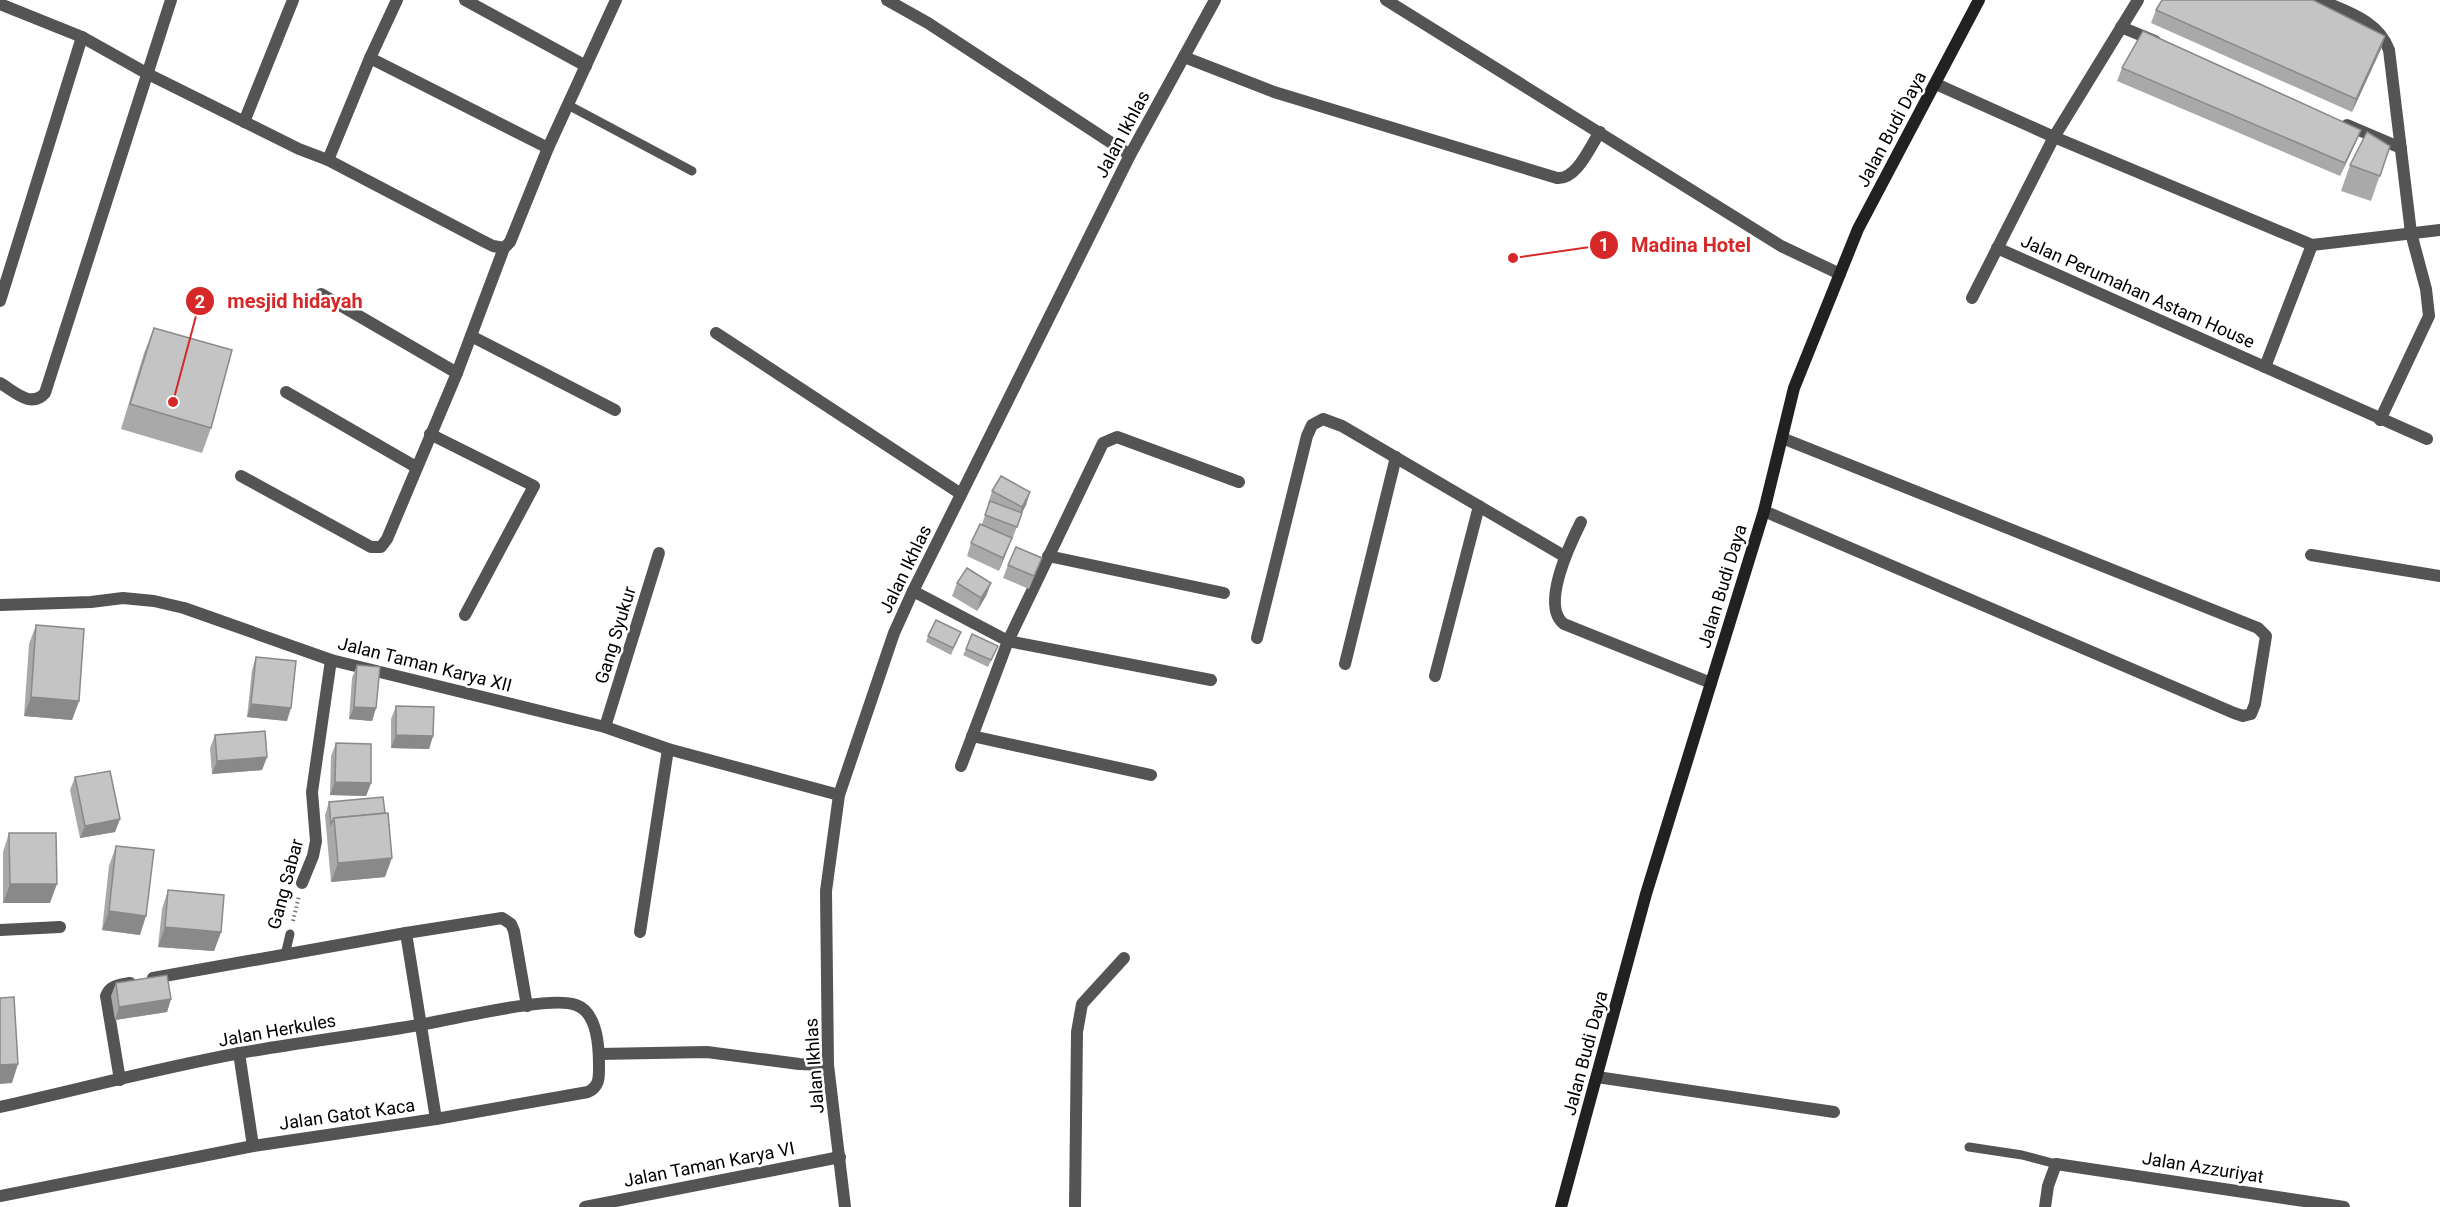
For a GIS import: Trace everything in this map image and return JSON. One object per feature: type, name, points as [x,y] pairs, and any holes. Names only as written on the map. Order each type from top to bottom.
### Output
[{"type":"street","points":[[0,383],[31,401],[40,398],[45,393],[171,0]]},
{"type":"street","points":[[244,122],[293,0]]},
{"type":"street","points":[[328,160],[370,58],[397,0]]},
{"type":"street","points":[[465,0],[586,66]]},
{"type":"street","points":[[242,476],[352,537],[376,548],[381,547],[387,539],[457,373],[504,248],[510,242],[548,148],[616,0]]},
{"type":"street","points":[[887,0],[928,23],[1130,155]]},
{"type":"street","name":"Jalan Ikhlas","points":[[845,1207],[828,1065],[826,891],[839,795],[894,633],[913,591],[1130,155],[1215,0]]},
{"type":"street","points":[[1386,0],[1781,246],[1840,274]]},
{"type":"street","name":"Jalan Budi Daya","points":[[1561,1207],[1646,894],[1764,511],[1794,388],[1858,229],[1979,0]]},
{"type":"street","name":"Jalan Perumahan Astam House","points":[[1972,298],[2054,136],[2138,0]]},
{"type":"street","points":[[2320,0],[2371,24],[2385,41],[2389,50],[2411,233],[2426,289],[2429,316],[2380,420]]},
{"type":"street","points":[[0,4],[82,37],[148,74],[299,149],[328,160],[487,243],[504,248]]},
{"type":"street","points":[[2121,27],[2164,45]]},
{"type":"street","points":[[0,301],[82,37]]},
{"type":"street","points":[[1184,57],[1274,92],[1561,178],[1567,178],[1573,173],[1600,132]]},
{"type":"street","points":[[370,58],[548,148]]},
{"type":"street","points":[[1936,84],[2312,245],[2440,230]]},
{"type":"street","points":[[2336,120],[2401,148]]},
{"type":"street","name":"Jalan Perumahan Astam House","points":[[2265,367],[2312,245]]},
{"type":"street","name":"Jalan Perumahan Astam House","points":[[1997,248],[2427,439]]},
{"type":"street","points":[[321,294],[457,373]]},
{"type":"street","points":[[716,333],[961,494]]},
{"type":"street","points":[[471,336],[615,410]]},
{"type":"street","points":[[286,392],[416,466]]},
{"type":"street","points":[[1257,638],[1307,436],[1312,425],[1323,419],[1330,420],[1396,457],[1564,556]]},
{"type":"street","points":[[430,434],[534,486],[465,615]]},
{"type":"street","points":[[961,766],[1008,641],[1103,443],[1117,437],[1239,482]]},
{"type":"street","points":[[1764,511],[2234,713],[2243,716],[2251,714],[2255,704],[2266,636],[2258,628],[1782,438]]},
{"type":"street","points":[[1344,664],[1396,457]]},
{"type":"street","points":[[1435,676],[1479,506]]},
{"type":"street","points":[[1581,522],[1564,556],[1554,608],[1558,619],[1564,624],[1711,683]]},
{"type":"street","name":"Gang Syukur","points":[[605,727],[659,553]]},
{"type":"street","points":[[2312,555],[2440,576]]},
{"type":"street","points":[[1048,556],[1224,593]]},
{"type":"street","points":[[913,591],[1008,641],[1211,680]]},
{"type":"street","name":"Jalan Taman Karya XII","points":[[0,605],[91,602],[123,598],[153,601],[184,608],[330,660],[605,727],[668,749],[839,795]]},
{"type":"street","name":"Gang Sabar","points":[[302,883],[313,856],[316,841],[312,792],[330,660]]},
{"type":"street","points":[[972,736],[1151,775]]},
{"type":"street","points":[[640,932],[668,749]]},
{"type":"street","points":[[285,955],[502,918],[508,920],[514,931],[527,1006]]},
{"type":"street","points":[[0,930],[60,927]]},
{"type":"street","points":[[406,933],[436,1119]]},
{"type":"street","name":"Gang Sabar","points":[[120,1080],[108,1019],[106,996],[114,986],[285,955]]},
{"type":"street","points":[[1075,1207],[1077,1032],[1082,1004],[1124,958]]},
{"type":"street","name":"Jalan Herkules","points":[[0,1107],[239,1053],[562,1002]]},
{"type":"street","name":"Jalan Gatot Kaca","points":[[0,1196],[253,1146],[436,1119],[588,1092],[595,1088],[599,1079],[599,1054],[592,1021],[578,1005],[562,1002]]},
{"type":"street","points":[[599,1054],[707,1052],[799,1064],[828,1065]]},
{"type":"street","points":[[239,1053],[253,1146]]},
{"type":"street","points":[[1597,1077],[1834,1112]]},
{"type":"street","name":"Jalan Taman Karya VI","points":[[585,1207],[840,1156]]},
{"type":"street","points":[[2045,1207],[2048,1186],[2056,1164]]},
{"type":"street","name":"Jalan Azzuriyat","points":[[2056,1164],[2344,1207]]},
{"type":"lane","points":[[568,105],[692,171]]},
{"type":"lane","name":"Gang Sabar","points":[[285,955],[290,934]]},
{"type":"lane","points":[[1969,1147],[2022,1155],[2056,1164]]},
{"type":"path","name":"Gang Sabar","points":[[290,934],[302,883]]},
{"type":"building","points":[[2162,0],[2313,0],[2385,36],[2356,99],[2156,10]]},
{"type":"building","points":[[2143,31],[2361,130],[2345,163],[2122,68]]},
{"type":"building","points":[[2367,132],[2390,146],[2380,176],[2350,165]]},
{"type":"building","points":[[154,328],[232,350],[211,428],[130,404]]},
{"type":"building","points":[[1001,476],[1030,492],[1022,507],[992,491]]},
{"type":"building","points":[[990,501],[1022,513],[1017,527],[985,515]]},
{"type":"building","points":[[980,524],[1012,538],[1003,558],[971,543]]},
{"type":"building","points":[[1016,547],[1042,558],[1034,576],[1008,565]]},
{"type":"building","points":[[967,568],[991,583],[981,598],[957,583]]},
{"type":"building","points":[[936,620],[961,632],[953,648],[928,636]]},
{"type":"building","points":[[36,625],[84,629],[79,701],[31,697]]},
{"type":"building","points":[[972,634],[998,646],[991,660],[966,649]]},
{"type":"building","points":[[256,657],[296,661],[291,708],[251,704]]},
{"type":"building","points":[[357,665],[380,667],[376,708],[354,707]]},
{"type":"building","points":[[396,706],[434,707],[433,736],[396,735]]},
{"type":"building","points":[[265,731],[267,757],[217,761],[215,735]]},
{"type":"building","points":[[336,743],[371,744],[371,783],[335,782]]},
{"type":"building","points":[[110,771],[120,819],[85,826],[75,777]]},
{"type":"building","points":[[383,797],[385,813],[334,818],[331,824],[329,802]]},
{"type":"building","points":[[388,813],[392,858],[338,863],[334,818]]},
{"type":"building","points":[[9,833],[56,833],[57,884],[10,884]]},
{"type":"building","points":[[116,846],[154,850],[146,916],[109,911]]},
{"type":"building","points":[[168,890],[224,895],[221,932],[165,927]]},
{"type":"building","points":[[167,975],[171,999],[119,1007],[116,983]]},
{"type":"building","points":[[14,997],[18,1064],[0,1065],[0,998]]},
{"type":"place","name":"Madina Hotel","points":[[1513,258]]},
{"type":"place","name":"mesjid hidayah","points":[[173,402]]}]
